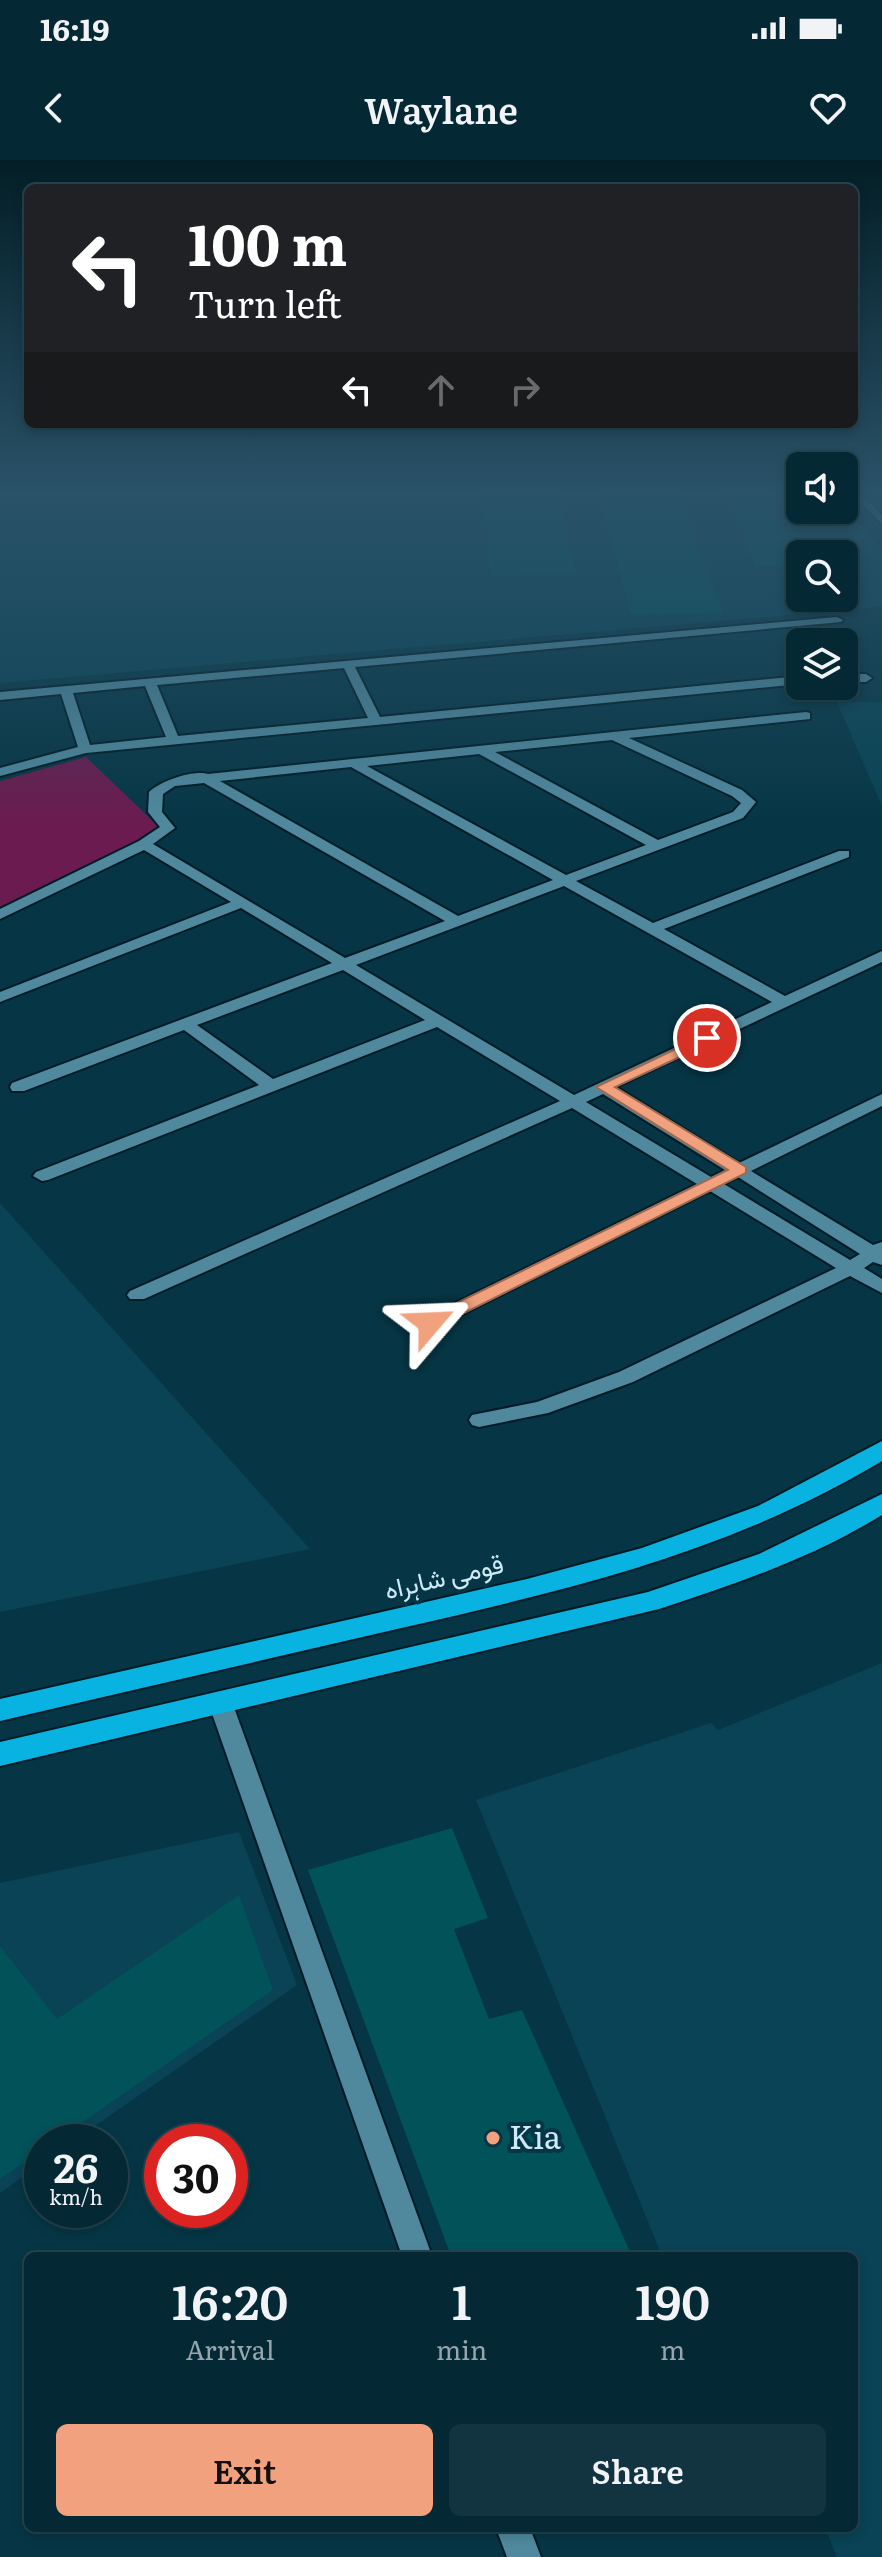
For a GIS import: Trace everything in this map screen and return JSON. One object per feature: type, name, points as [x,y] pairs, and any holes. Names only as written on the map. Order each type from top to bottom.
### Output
[{"type":"highway","name":"قومی شاہراہ","points":[[0,1710],[604,1572],[734,1528],[845,1474],[882,1450]]},
{"type":"highway","points":[[0,1754],[649,1602],[749,1571],[832,1535],[882,1503]]},
{"type":"street","points":[[0,696],[802,629],[837,620]]},
{"type":"street","points":[[348,665],[376,721]]},
{"type":"street","points":[[858,678],[866,678]]},
{"type":"street","points":[[0,772],[85,749],[786,681]]},
{"type":"street","points":[[150,683],[174,741]]},
{"type":"street","points":[[66,690],[85,749]]},
{"type":"street","points":[[0,915],[144,844],[168,828],[155,812],[156,792],[172,782],[202,776],[806,716]]},
{"type":"street","points":[[18,1087],[738,815],[749,802],[737,793],[614,736]]},
{"type":"street","points":[[480,749],[658,846]]},
{"type":"street","points":[[351,762],[784,1002]]},
{"type":"street","points":[[202,776],[458,922]]},
{"type":"street","points":[[144,844],[882,1287]]},
{"type":"street","points":[[651,929],[844,854]]},
{"type":"street","points":[[0,997],[242,903]]},
{"type":"street","points":[[137,1295],[574,1101],[882,956]]},
{"type":"street","points":[[42,1176],[439,1020]]},
{"type":"street","points":[[186,1024],[271,1086]]},
{"type":"street","points":[[604,1087],[879,1253]]},
{"type":"street","points":[[430,1323],[882,1099]]},
{"type":"street","points":[[479,1420],[541,1408],[626,1377],[879,1253]]},
{"type":"street","points":[[220,1702],[416,2252]]},
{"type":"street","points":[[515,2532],[524,2557]]},
{"type":"shaded area","points":[[0,603],[786,603],[786,612],[824,612],[0,683]]},
{"type":"shaded area","points":[[858,603],[882,603],[882,607],[858,609]]},
{"type":"shaded area","points":[[837,702],[882,702],[882,806]]},
{"type":"shaded area","points":[[86,757],[158,826],[153,833],[0,907],[0,781]]},
{"type":"shaded area","points":[[0,1203],[310,1549],[0,1612]]},
{"type":"shaded area","points":[[882,1663],[882,2557],[837,2557],[827,2532],[858,2532],[858,2252],[660,2252],[476,1800],[711,1723],[718,1730]]},
{"type":"shaded area","points":[[239,1832],[297,1985],[98,2124],[24,2124],[24,2176],[0,2193],[0,1883]]},
{"type":"building","points":[[628,603],[719,603],[723,613],[631,614]]},
{"type":"building","name":"Kia","points":[[452,1828],[488,1918],[454,1929],[489,2019],[522,2010],[630,2252],[450,2252],[308,1870]]},
{"type":"building","points":[[239,1895],[273,1990],[80,2124],[24,2124],[24,2162],[0,2179],[0,1946],[57,2019]]},
{"type":"place","name":"Kia","points":[[493,2138]]},
{"type":"route","points":[[430,1323],[740,1170],[604,1087],[707,1038]]}]
